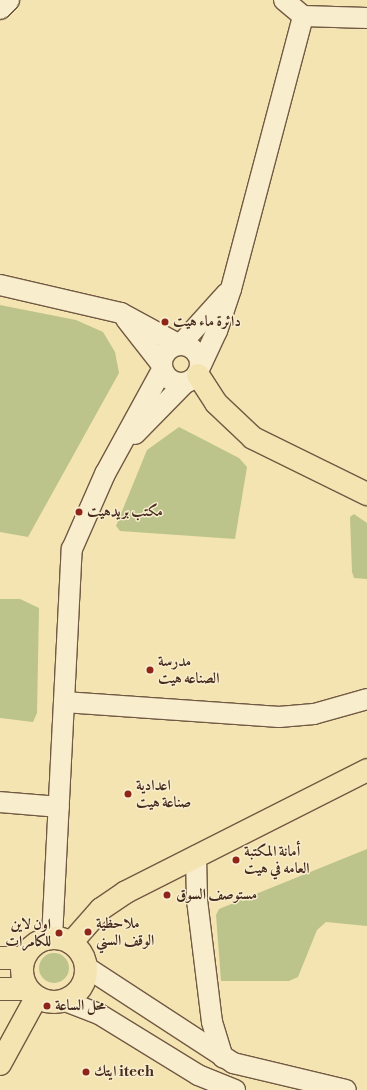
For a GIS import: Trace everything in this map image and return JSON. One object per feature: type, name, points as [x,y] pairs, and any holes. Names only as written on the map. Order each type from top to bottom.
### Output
[{"type":"main road","points":[[194,374],[216,403],[253,438],[367,494]]},
{"type":"main road","points":[[31,993],[21,974],[24,958],[35,944],[61,940],[113,900],[196,856],[367,770]]},
{"type":"main road","points":[[0,989],[31,993],[55,1003],[65,1001],[81,988],[86,967],[78,949],[61,940]]},
{"type":"main road","points":[[0,958],[24,958]]},
{"type":"main road","points":[[0,1064],[31,993]]},
{"type":"street","points":[[0,10],[9,0]]},
{"type":"street","points":[[284,0],[303,16],[367,18]]},
{"type":"street","points":[[118,453],[194,374],[217,331],[231,289],[303,16]]},
{"type":"street","points":[[0,285],[121,313],[180,345],[194,350],[194,374]]},
{"type":"street","points":[[61,940],[58,808],[72,549],[105,474],[118,453],[162,367],[165,353],[180,345],[231,289]]},
{"type":"street","points":[[121,313],[162,367],[168,379],[194,374]]},
{"type":"street","points":[[64,702],[279,717],[314,714],[367,699]]},
{"type":"street","points":[[0,802],[58,808]]},
{"type":"street","points":[[196,856],[197,900],[212,1022],[223,1057]]},
{"type":"street","points":[[86,967],[233,1063],[346,1090]]},
{"type":"street","points":[[65,1001],[99,1014],[198,1075],[235,1090]]},
{"type":"green space","points":[[0,305],[76,320],[103,332],[115,352],[119,373],[28,537],[0,532]]},
{"type":"green space","points":[[179,427],[239,458],[247,467],[235,539],[120,531],[116,526],[147,450]]},
{"type":"green space","points":[[354,514],[367,523],[367,579],[354,578],[352,572],[350,517]]},
{"type":"green space","points":[[0,599],[20,599],[39,608],[37,713],[33,722],[0,718]]},
{"type":"green space","points":[[367,849],[367,926],[326,922],[317,930],[298,977],[289,981],[221,981],[216,915],[219,909]]},
{"type":"green space","points":[[54,953],[65,957],[69,968],[65,979],[54,983],[43,979],[39,968],[43,957]]},
{"type":"place","name":"دائرة ماء هيت","points":[[165,322]]},
{"type":"place","name":"مكتب بريدهيت","points":[[79,512]]},
{"type":"place","name":"مدرسة الصناعه هيت","points":[[150,670]]},
{"type":"place","name":"اعدادية صناعة هيت","points":[[128,794]]},
{"type":"place","name":"أمانة المكتبة العامه في هيت","points":[[236,860]]},
{"type":"place","name":"مستوصف السوق","points":[[167,895]]},
{"type":"place","name":"ملاحظية الوقف السني","points":[[88,932]]},
{"type":"place","name":"اون لاين للكامرات","points":[[59,933]]},
{"type":"place","name":"محل الساعة","points":[[47,1006]]},
{"type":"place","name":"ايتك itech","points":[[86,1072]]}]
